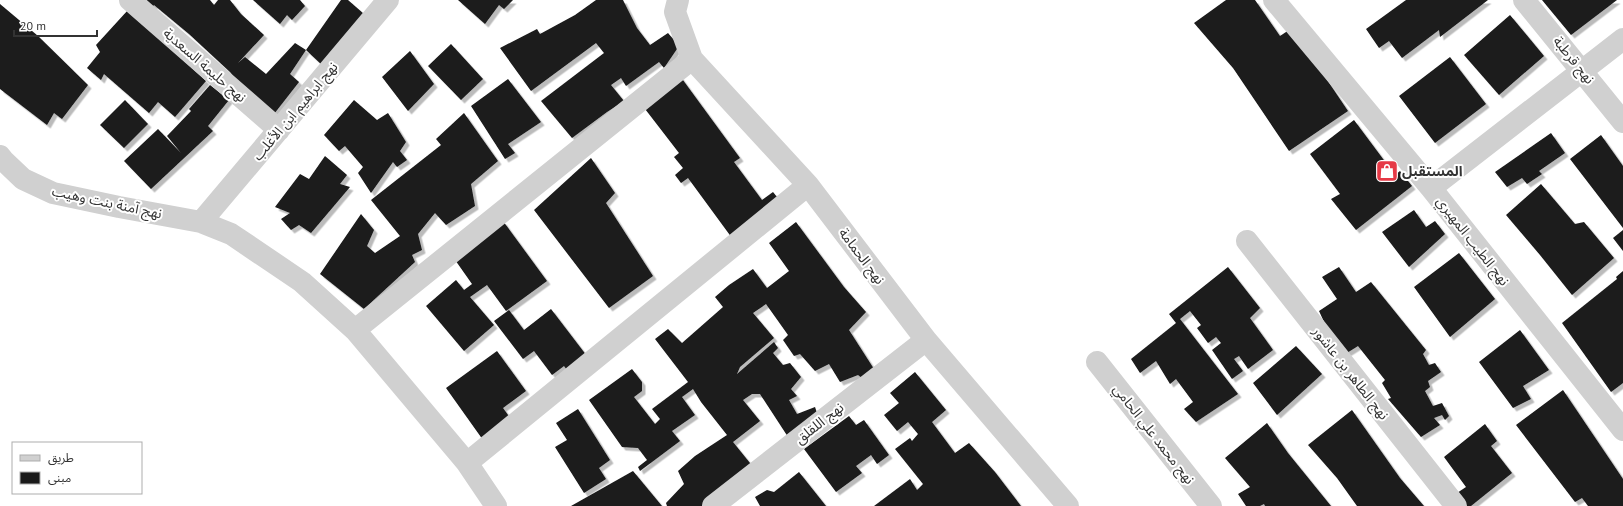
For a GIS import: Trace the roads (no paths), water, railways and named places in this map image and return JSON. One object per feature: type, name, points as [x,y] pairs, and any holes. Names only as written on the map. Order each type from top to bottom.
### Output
[{"type":"street","name":"نهج حليمة السعدية","points":[[130,0],[279,130]]},
{"type":"street","name":"نهج الحمامة","points":[[678,0],[675,12],[692,59],[808,185],[926,340],[1059,503]]},
{"type":"street","name":"نهج الطيب المهيري","points":[[1274,0],[1431,188],[1623,430]]},
{"type":"street","name":"نهج قرطبة","points":[[1524,0],[1623,122]]},
{"type":"street","name":"نهج ابراهيم ابن الأغلب","points":[[201,222],[279,130],[378,3]]},
{"type":"street","points":[[1431,188],[1623,39]]},
{"type":"street","points":[[355,330],[692,59]]},
{"type":"street","name":"نهج آمنة بنت وهيب","points":[[0,156],[23,179],[53,193],[201,222],[231,234],[302,282],[355,330],[467,463],[496,506]]},
{"type":"street","points":[[467,463],[808,185]]},
{"type":"street","name":"نهج الطاهر بن عاشور","points":[[1247,240],[1456,506]]},
{"type":"street","name":"نهج اللقلق","points":[[713,506],[926,340]]},
{"type":"street","name":"نهج محمد علي الحامي","points":[[1098,362],[1211,506]]},
{"type":"place","name":"المستقبل","points":[[1387,171]]}]
